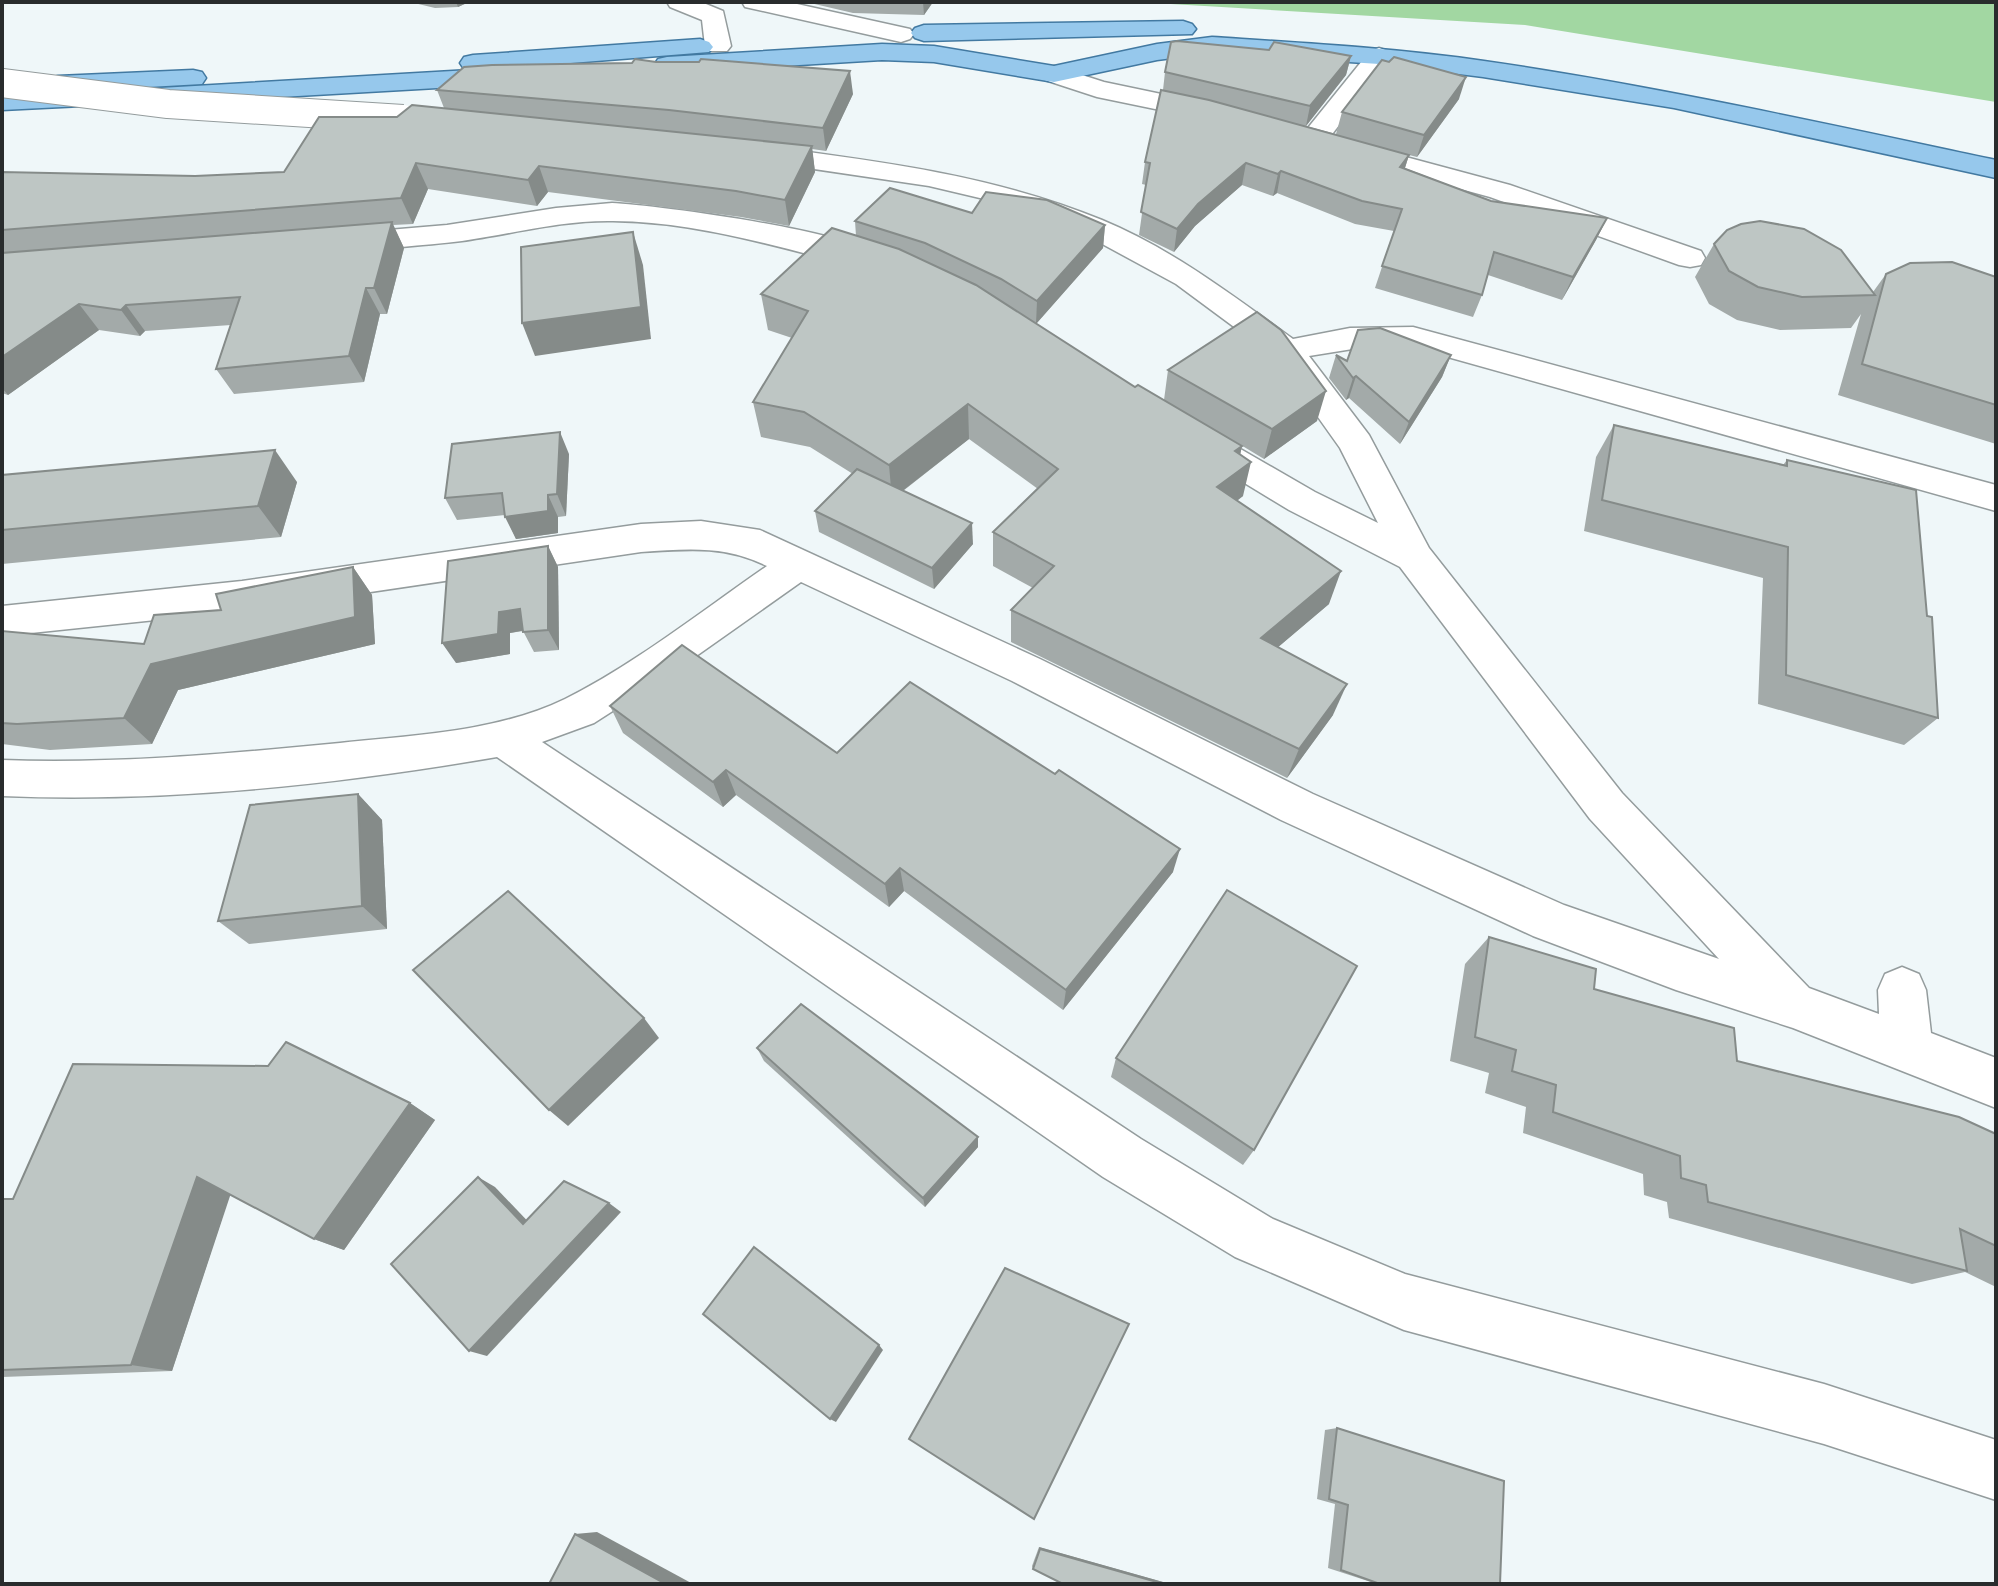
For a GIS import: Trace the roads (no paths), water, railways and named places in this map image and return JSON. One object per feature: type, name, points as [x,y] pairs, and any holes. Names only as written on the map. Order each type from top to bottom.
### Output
[{"type":"main road","points":[[2,84],[365,70],[901,34],[1095,28],[1256,30],[1402,40],[1493,51],[1724,91],[1996,144]]},
{"type":"main road","points":[[1095,28],[1109,38],[1116,62]]},
{"type":"main road","points":[[2,102],[286,91],[832,53],[934,54],[1054,74],[1157,52],[1212,45],[1379,56],[1483,69],[1674,100],[1996,169]]},
{"type":"street","points":[[679,2],[714,16],[718,46]]},
{"type":"street","points":[[754,2],[901,34]]},
{"type":"street","points":[[1313,140],[1379,56]]},
{"type":"street","points":[[1054,74],[1071,82],[1240,121]]},
{"type":"street","points":[[2,84],[154,103],[434,122]]},
{"type":"street","points":[[1284,133],[1500,191],[1690,258]]},
{"type":"street","points":[[725,150],[929,177],[1010,196],[1093,227],[1187,277],[1288,351],[1356,444],[1414,557],[1474,631],[1535,717],[1606,806],[1793,1005]]},
{"type":"street","points":[[318,245],[459,232],[564,215],[632,213],[741,229],[843,253],[900,271]]},
{"type":"street","points":[[1288,351],[1324,341],[1377,334],[1413,337],[1996,498]]},
{"type":"street","points":[[1179,428],[1302,501],[1414,557]]},
{"type":"street","points":[[2,621],[72,617],[258,595],[641,538],[701,535],[747,540],[1026,670],[1297,807],[1550,921],[1676,968],[1793,1005],[1996,1083]]},
{"type":"street","points":[[2,778],[82,781],[189,776],[415,753],[503,738],[579,711],[661,660],[799,563]]},
{"type":"street","points":[[503,738],[1122,1158],[1254,1238],[1404,1302],[1824,1414],[1996,1470]]},
{"type":"street","points":[[1902,990],[1907,1049]]}]
